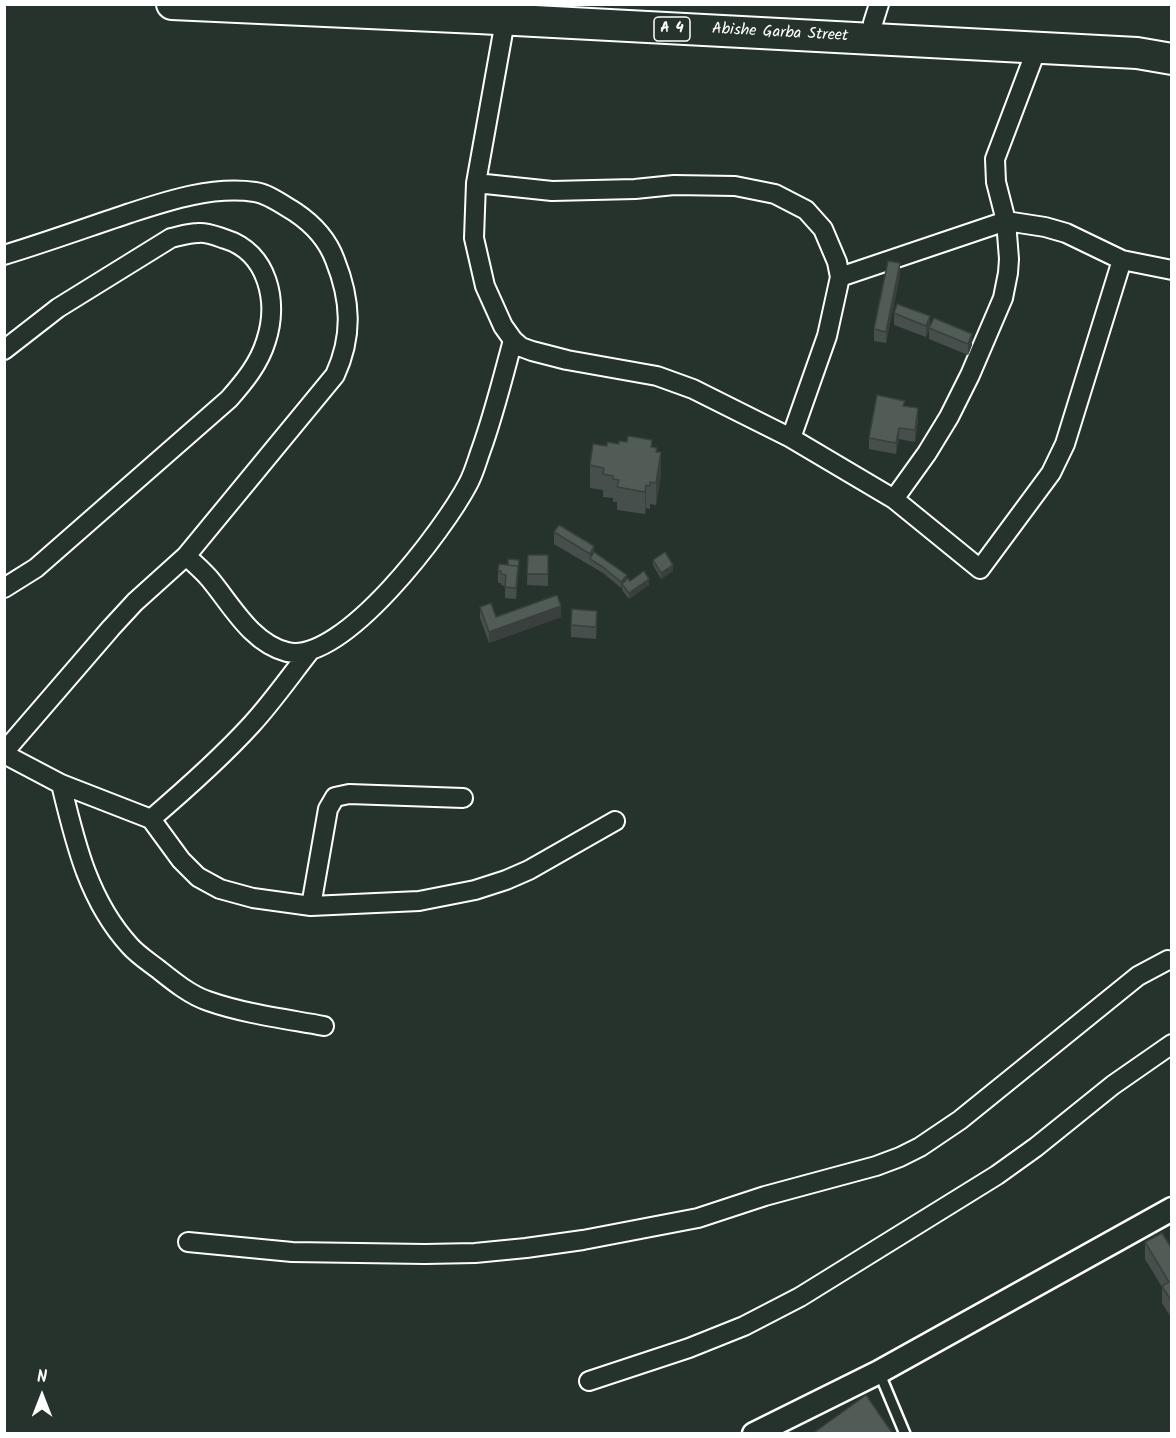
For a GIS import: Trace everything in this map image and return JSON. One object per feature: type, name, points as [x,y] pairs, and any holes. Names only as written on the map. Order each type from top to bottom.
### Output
[{"type":"highway","name":"Abishe Garba Street","points":[[172,4],[507,12],[1137,53],[1172,59]]},
{"type":"highway","name":"Abishe Garba Street","points":[[556,4],[876,14],[1140,38],[1172,44]]},
{"type":"street","points":[[507,12],[476,183],[474,238],[480,268],[494,308],[513,340],[521,347],[540,354],[669,380],[693,389],[791,438],[894,499],[980,570],[1051,473],[1060,456],[1122,260]]},
{"type":"street","points":[[894,499],[949,417],[1003,298],[1008,273],[1006,221],[996,182],[995,159],[1037,48]]},
{"type":"street","points":[[476,183],[552,191],[719,184],[756,189],[794,202],[815,218],[831,246],[840,277],[827,336],[791,438]]},
{"type":"street","points":[[4,255],[157,204],[201,193],[257,192],[280,202],[308,221],[331,248],[343,279],[349,319],[344,355],[335,375],[186,556],[135,602],[4,753],[61,784],[151,819],[198,877],[220,889],[254,898],[311,906],[419,901],[475,890],[530,870],[615,821]]},
{"type":"street","points":[[840,277],[1006,221],[1066,233],[1122,260],[1172,270]]},
{"type":"street","points":[[4,350],[58,308],[171,238],[200,232],[234,241],[249,252],[262,267],[268,282],[271,318],[266,342],[247,378],[229,399],[36,568],[4,588]]},
{"type":"street","points":[[151,819],[206,770],[253,722],[310,651],[351,627],[363,617],[398,580],[451,512],[469,482],[484,441],[513,340]]},
{"type":"street","points":[[186,556],[203,571],[243,621],[264,640],[286,651],[296,653],[310,651]]},
{"type":"street","points":[[61,784],[77,852],[93,890],[108,919],[131,948],[175,983],[205,1001],[236,1010],[324,1026]]},
{"type":"street","points":[[311,906],[328,809],[335,797],[349,794],[463,798]]},
{"type":"street","points":[[188,1242],[292,1252],[425,1254],[475,1252],[572,1242],[698,1218],[765,1196],[876,1166],[920,1147],[960,1120],[1138,976],[1170,960]]},
{"type":"street","points":[[589,1381],[733,1331],[800,1297],[997,1175],[1113,1085],[1172,1044]]},
{"type":"street","points":[[753,1433],[879,1372],[1172,1209]]},
{"type":"lane","points":[[879,1372],[905,1434]]},
{"type":"building","points":[[888,261],[900,263],[886,332],[874,329]]},
{"type":"building","points":[[897,304],[930,316],[926,326],[894,313]]},
{"type":"building","points":[[934,318],[972,334],[968,344],[929,328]]},
{"type":"building","points":[[877,395],[905,401],[903,406],[918,408],[915,430],[899,428],[896,443],[869,438]]},
{"type":"building","points":[[628,436],[652,440],[651,447],[657,448],[656,452],[661,452],[656,483],[650,482],[650,486],[646,485],[645,492],[617,487],[619,480],[603,474],[604,468],[590,465],[593,444],[607,446],[607,442],[619,444],[619,441],[627,442]]},
{"type":"building","points":[[559,525],[594,546],[590,554],[554,532]]},
{"type":"building","points":[[594,552],[627,575],[621,582],[590,559]]},
{"type":"building","points":[[665,552],[673,565],[661,573],[653,560]]},
{"type":"building","points":[[528,555],[548,555],[548,574],[527,574]]},
{"type":"building","points":[[508,559],[519,560],[518,572],[518,566],[508,565]]},
{"type":"building","points":[[499,564],[518,566],[516,588],[505,587],[506,575],[498,571]]},
{"type":"building","points":[[644,571],[649,579],[629,593],[622,584],[628,578],[630,581]]},
{"type":"building","points":[[557,595],[561,606],[489,632],[480,607],[491,603],[496,617]]},
{"type":"building","points":[[572,609],[597,611],[596,627],[571,625]]},
{"type":"building","points":[[1162,1233],[1172,1249],[1172,1302],[1162,1286],[1169,1282],[1145,1242]]},
{"type":"building","points":[[866,1395],[893,1434],[812,1434]]}]
